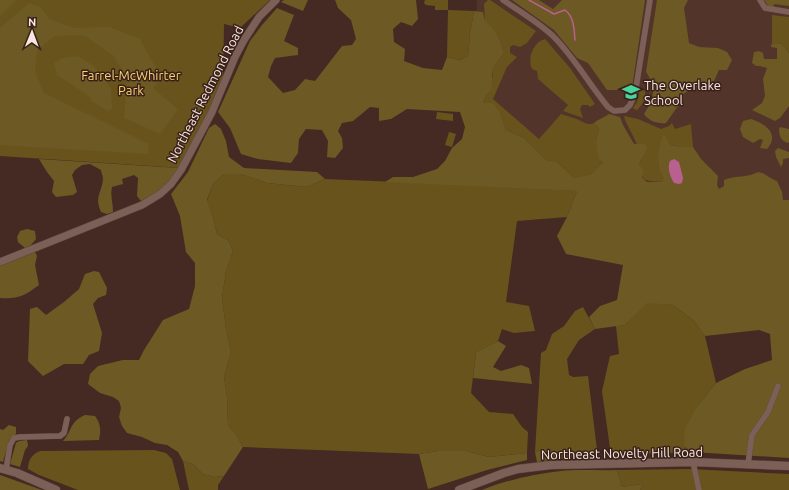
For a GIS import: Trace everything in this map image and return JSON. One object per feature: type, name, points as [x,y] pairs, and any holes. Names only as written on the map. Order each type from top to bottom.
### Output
[{"type":"main road","name":"Northeast Novelty Hill Road","points":[[459,490],[504,473],[545,465],[693,462],[789,466]]},
{"type":"main road","points":[[3,469],[56,490]]},
{"type":"street","name":"Northeast Redmond Road","points":[[0,262],[142,205],[160,194],[171,184],[181,170],[212,112],[244,40],[259,17],[276,0]]},
{"type":"street","points":[[502,0],[533,20],[553,36],[567,52],[608,107],[614,111],[625,110],[630,105],[635,94],[650,0]]},
{"type":"street","points":[[760,0],[765,8],[789,12]]},
{"type":"street","points":[[748,464],[752,435],[768,412],[778,386]]},
{"type":"street","points":[[3,469],[10,445],[14,438],[60,436],[64,433],[67,419]]},
{"type":"street","points":[[693,462],[699,490]]},
{"type":"shaded area","name":"The Overlake School","points":[[477,0],[789,0],[789,206],[470,185]]},
{"type":"shaded area","points":[[674,159],[679,162],[683,178],[682,183],[679,184],[674,183],[669,172],[670,161]]},
{"type":"green space","name":"Farrel-McWhirter Park","points":[[0,0],[270,0],[240,28],[224,24],[223,83],[181,168],[0,156]]},
{"type":"green space","points":[[0,0],[16,0],[0,16]]},
{"type":"green space","points":[[284,0],[308,0],[303,11],[281,2]]},
{"type":"green space","points":[[335,0],[416,0],[418,19],[412,26],[401,22],[393,29],[394,42],[405,49],[404,61],[423,68],[442,70],[447,57],[460,60],[468,56],[474,11],[483,12],[485,21],[498,35],[504,53],[493,68],[491,90],[486,95],[483,103],[493,103],[500,112],[506,130],[524,138],[546,160],[557,162],[574,178],[591,174],[603,162],[599,159],[596,143],[599,128],[594,123],[609,114],[620,117],[634,144],[642,143],[647,146],[645,154],[639,164],[644,171],[642,177],[647,182],[662,182],[664,178],[659,168],[658,158],[662,136],[665,135],[670,145],[693,147],[701,159],[718,176],[717,185],[719,189],[724,186],[724,180],[758,172],[777,181],[782,192],[783,200],[789,200],[789,458],[692,452],[684,446],[685,429],[698,405],[716,383],[745,369],[772,360],[770,334],[759,330],[705,336],[694,321],[673,305],[647,303],[625,325],[595,329],[589,317],[600,306],[617,300],[623,265],[566,254],[557,236],[567,217],[577,191],[385,182],[393,177],[413,177],[437,169],[445,161],[452,148],[462,139],[465,127],[460,112],[407,109],[391,119],[379,121],[379,108],[370,107],[353,121],[342,123],[338,131],[342,138],[343,148],[335,158],[327,157],[328,141],[322,130],[306,129],[299,139],[298,153],[291,163],[258,159],[241,154],[230,128],[218,112],[250,41],[277,8],[294,15],[284,41],[298,48],[298,55],[275,58],[268,77],[283,93],[295,90],[305,79],[315,81],[342,46],[352,45],[356,39],[351,20],[338,8]]},
{"type":"green space","points":[[425,0],[448,0],[448,10],[435,10],[435,6],[426,5],[424,3]]},
{"type":"green space","points":[[488,0],[536,31],[527,43],[520,47],[513,45],[510,47],[510,53],[517,57],[507,67],[493,99],[539,139],[561,114],[587,124],[594,123],[599,128],[596,143],[603,162],[591,174],[574,178],[557,162],[546,160],[524,138],[506,130],[500,112],[483,103],[493,76],[493,68],[504,53],[498,35],[485,22],[484,4]]},
{"type":"green space","points":[[512,0],[539,0],[553,9],[562,0],[645,0],[632,88],[624,90],[607,90],[588,63],[577,58],[554,30]]},
{"type":"green space","points":[[657,0],[688,0],[684,8],[689,43],[699,47],[718,48],[727,52],[732,60],[727,70],[719,70],[714,81],[691,89],[680,96],[678,106],[666,123],[654,122],[644,114],[653,93],[652,83],[646,72]]},
{"type":"green space","points":[[764,0],[789,0],[789,6],[774,4],[773,9],[769,7]]},
{"type":"green space","points":[[29,3],[40,7],[50,19],[74,28],[109,27],[140,39],[150,58],[163,77],[153,88],[178,109],[160,134],[124,118],[127,79],[114,56],[88,38],[81,35],[55,36],[37,50],[35,72],[44,93],[149,144],[148,154],[0,145],[0,28]]},
{"type":"green space","points":[[448,10],[474,11],[468,56],[460,60],[447,57]]},
{"type":"green space","points":[[772,15],[789,17],[789,53],[782,44],[775,43],[771,45]]},
{"type":"green space","points":[[545,39],[570,68],[595,104],[590,107],[588,105],[582,105],[580,109],[583,118],[563,111],[568,105],[538,79],[537,71],[532,69],[530,61],[532,51],[537,44]]},
{"type":"green space","points":[[775,43],[782,44],[789,53],[789,106],[780,118],[775,121],[752,110],[762,103],[765,96],[763,79],[767,68],[756,66],[752,63],[754,52],[759,51],[763,53],[764,59],[777,59],[777,48],[771,47],[771,45]]},
{"type":"green space","points":[[78,56],[93,65],[111,88],[112,109],[108,111],[91,101],[89,96],[57,75],[54,63],[62,58]]},
{"type":"green space","points":[[640,89],[644,90],[645,98],[637,110],[633,108],[637,102]]},
{"type":"green space","points":[[437,112],[453,114],[453,121],[436,119]]},
{"type":"green space","points":[[624,116],[638,119],[661,129],[672,123],[675,129],[691,124],[693,147],[670,145],[662,136],[658,165],[665,178],[662,182],[648,181],[641,174],[639,164],[645,154],[642,143],[637,144]]},
{"type":"green space","points":[[751,119],[770,130],[772,139],[771,144],[767,149],[760,148],[763,140],[760,139],[753,143],[743,137],[740,129],[743,121]]},
{"type":"green space","points":[[215,124],[221,129],[226,141],[229,157],[244,168],[317,172],[325,179],[307,187],[267,183],[241,174],[224,174],[213,184],[207,200],[217,234],[228,240],[233,251],[226,271],[222,298],[231,352],[224,377],[227,397],[228,425],[236,434],[243,447],[224,476],[215,477],[203,474],[193,464],[183,461],[178,452],[167,445],[155,443],[142,437],[127,433],[122,426],[119,417],[121,408],[119,401],[113,397],[100,393],[88,384],[90,374],[98,366],[123,360],[139,360],[163,320],[189,309],[195,286],[195,263],[186,252],[180,216],[171,194],[188,172],[209,128]]},
{"type":"green space","points":[[780,127],[789,129],[789,142],[787,143],[783,141],[781,138],[779,131]]},
{"type":"green space","points":[[449,132],[456,134],[452,147],[445,145]]},
{"type":"green space","points":[[778,148],[789,152],[789,158],[783,159],[781,167],[775,151]]},
{"type":"green space","points":[[39,159],[179,168],[163,188],[141,201],[137,196],[138,178],[134,175],[122,179],[123,184],[112,187],[111,193],[113,212],[107,214],[101,212],[98,202],[103,179],[101,170],[90,164],[82,165],[75,170],[72,175],[77,192],[73,195],[56,197],[52,192],[54,181]]},
{"type":"green space","points":[[224,174],[241,174],[267,183],[307,187],[325,179],[577,191],[567,217],[517,221],[506,302],[529,306],[535,331],[514,333],[502,329],[498,341],[476,352],[471,393],[489,412],[513,414],[522,427],[528,432],[527,453],[489,457],[466,451],[438,451],[419,454],[243,447],[236,434],[228,425],[227,397],[224,377],[231,352],[222,298],[226,271],[233,251],[228,240],[217,234],[207,201],[213,184]]},
{"type":"green space","points":[[27,229],[35,231],[36,239],[31,245],[25,248],[18,242],[17,237],[20,231]]},
{"type":"green space","points":[[35,252],[37,256],[35,265],[39,285],[21,296],[0,298],[0,266]]},
{"type":"green space","points":[[94,271],[99,272],[107,288],[106,295],[98,298],[93,304],[102,333],[99,351],[89,355],[83,364],[64,364],[43,376],[28,361],[30,309],[37,307],[46,315],[79,289],[85,274]]},
{"type":"green space","points":[[647,302],[673,305],[694,321],[705,336],[716,383],[698,405],[684,446],[692,452],[611,455],[602,391],[610,356],[619,354],[616,326],[625,325]]},
{"type":"green space","points":[[583,307],[595,329],[579,340],[567,359],[569,375],[573,377],[588,376],[598,458],[545,449],[535,452],[541,353],[546,350],[552,334],[564,326],[575,311]]},
{"type":"green space","points":[[498,341],[506,346],[493,367],[501,371],[521,365],[529,368],[532,384],[473,378],[476,352]]},
{"type":"green space","points":[[85,415],[95,416],[97,419],[100,427],[99,440],[63,441],[76,420]]},
{"type":"green space","points":[[9,425],[16,427],[16,434],[9,440],[3,462],[0,461],[0,429],[3,430]]},
{"type":"green space","points":[[27,440],[28,446],[25,450],[20,467],[10,464],[16,443]]},
{"type":"green space","points":[[545,449],[598,458],[572,457],[537,462],[535,452]]},
{"type":"green space","points":[[154,450],[166,453],[172,459],[180,490],[78,490],[39,475],[28,469],[31,458],[40,451]]},
{"type":"green space","points":[[438,451],[466,451],[489,457],[527,453],[527,460],[487,470],[428,489],[419,454]]},
{"type":"green space","points":[[183,461],[193,464],[203,474],[215,477],[224,476],[218,485],[218,490],[189,490]]},
{"type":"green space","points":[[690,469],[789,474],[789,490],[640,490],[642,488],[641,484],[622,487],[617,470]]},
{"type":"green space","points":[[575,470],[617,470],[622,487],[641,484],[642,488],[640,490],[482,490],[511,480],[551,472]]},
{"type":"green space","points":[[0,475],[42,490],[0,490]]},
{"type":"waterway","points":[[529,0],[554,14],[565,10],[572,19],[575,40]]},
{"type":"place","name":"The Overlake School","points":[[631,92]]}]
